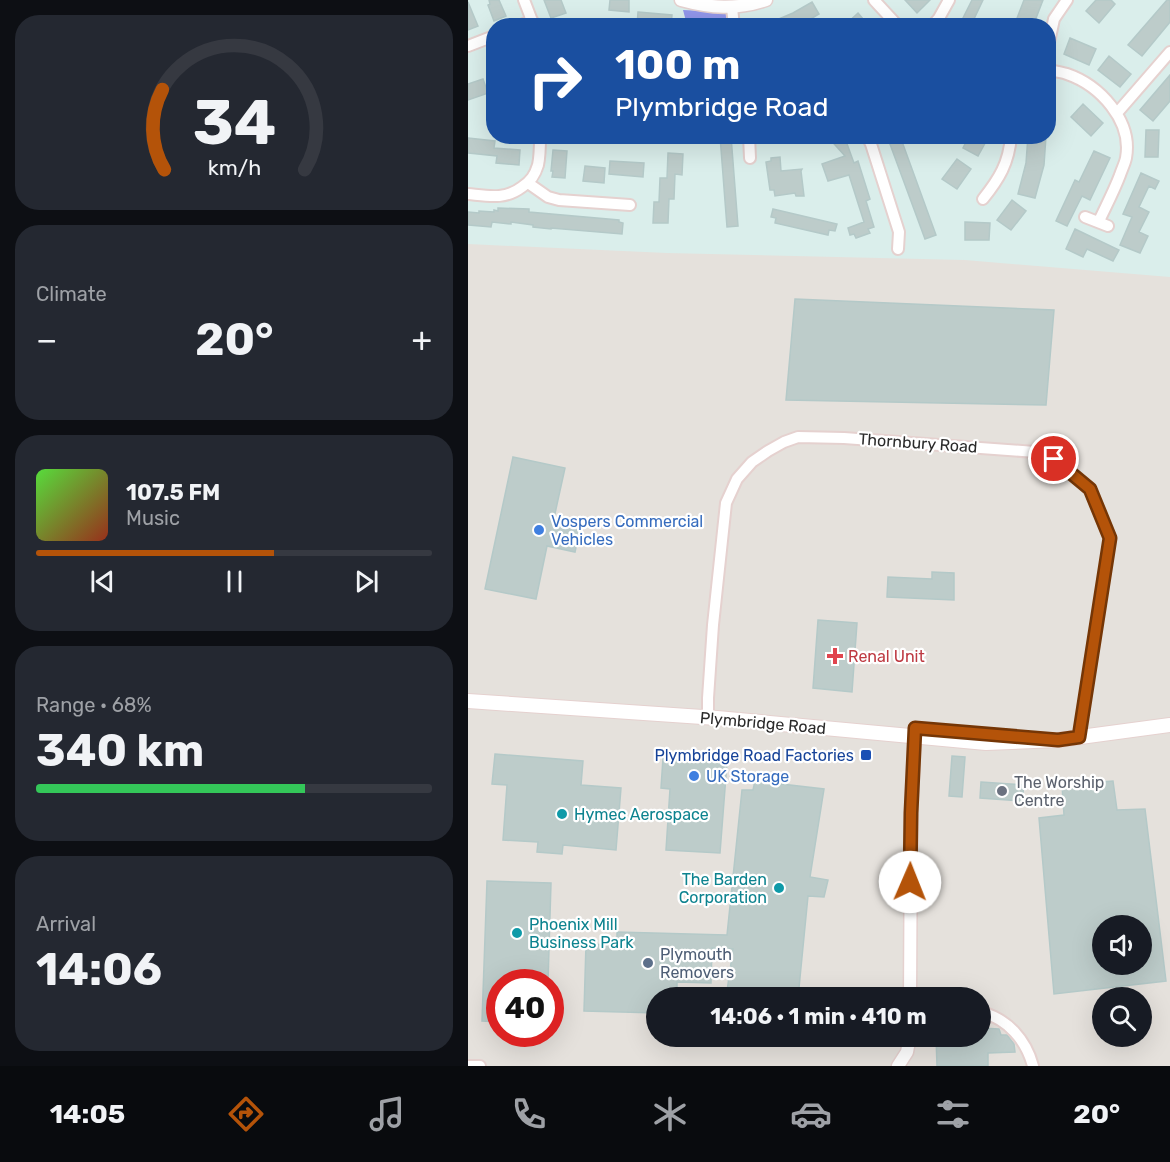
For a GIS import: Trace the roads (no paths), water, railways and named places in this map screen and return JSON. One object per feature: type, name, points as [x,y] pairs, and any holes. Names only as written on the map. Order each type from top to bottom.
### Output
[{"type":"main road","name":"Plymbridge Road","points":[[468,693],[915,733],[986,743],[1058,740],[1170,725]]},
{"type":"main road","name":"Plymbridge Road","points":[[468,701],[708,715]]},
{"type":"street","points":[[524,0],[531,18]]},
{"type":"street","points":[[681,0],[732,8],[766,0]]},
{"type":"street","points":[[874,0],[891,18]]},
{"type":"street","points":[[939,18],[949,0]]},
{"type":"street","points":[[1055,18],[1067,0]]},
{"type":"street","points":[[732,8],[733,18]]},
{"type":"street","points":[[468,46],[486,39]]},
{"type":"street","points":[[1117,113],[1170,52]]},
{"type":"street","points":[[1056,71],[1078,79],[1106,99],[1117,113],[1125,134],[1126,158],[1104,224],[1085,216]]},
{"type":"street","points":[[468,194],[496,197],[513,194],[534,177],[538,165],[539,144]]},
{"type":"street","points":[[749,144],[750,158]]},
{"type":"street","points":[[870,144],[900,232],[898,249]]},
{"type":"street","points":[[983,199],[1006,165],[1010,144]]},
{"type":"street","points":[[528,183],[548,197],[559,200],[630,205]]},
{"type":"street","name":"Thornbury Road","points":[[708,715],[713,625],[726,503],[736,479],[752,462],[784,442],[798,437],[844,438],[1035,452],[1054,459],[1090,489],[1110,538],[1079,737]]},
{"type":"street","points":[[910,987],[911,813],[915,733]]},
{"type":"street","points":[[991,1015],[1005,1024],[1023,1041],[1033,1066]]},
{"type":"street","points":[[898,1066],[908,1047]]},
{"type":"street","points":[[468,1066],[480,1066]]},
{"type":"place","name":"Vospers Commercial Vehicles","points":[[539,530]]},
{"type":"place","name":"Renal Unit","points":[[835,656]]},
{"type":"place","name":"Plymbridge Road Factories","points":[[866,755]]},
{"type":"place","name":"UK Storage","points":[[694,776]]},
{"type":"place","name":"The Worship Centre","points":[[1002,791]]},
{"type":"place","name":"Hymec Aerospace","points":[[562,814]]},
{"type":"place","name":"The Barden Corporation","points":[[779,888]]},
{"type":"place","name":"Phoenix Mill Business Park","points":[[517,933]]},
{"type":"place","name":"Plymouth Removers","points":[[648,963]]}]
